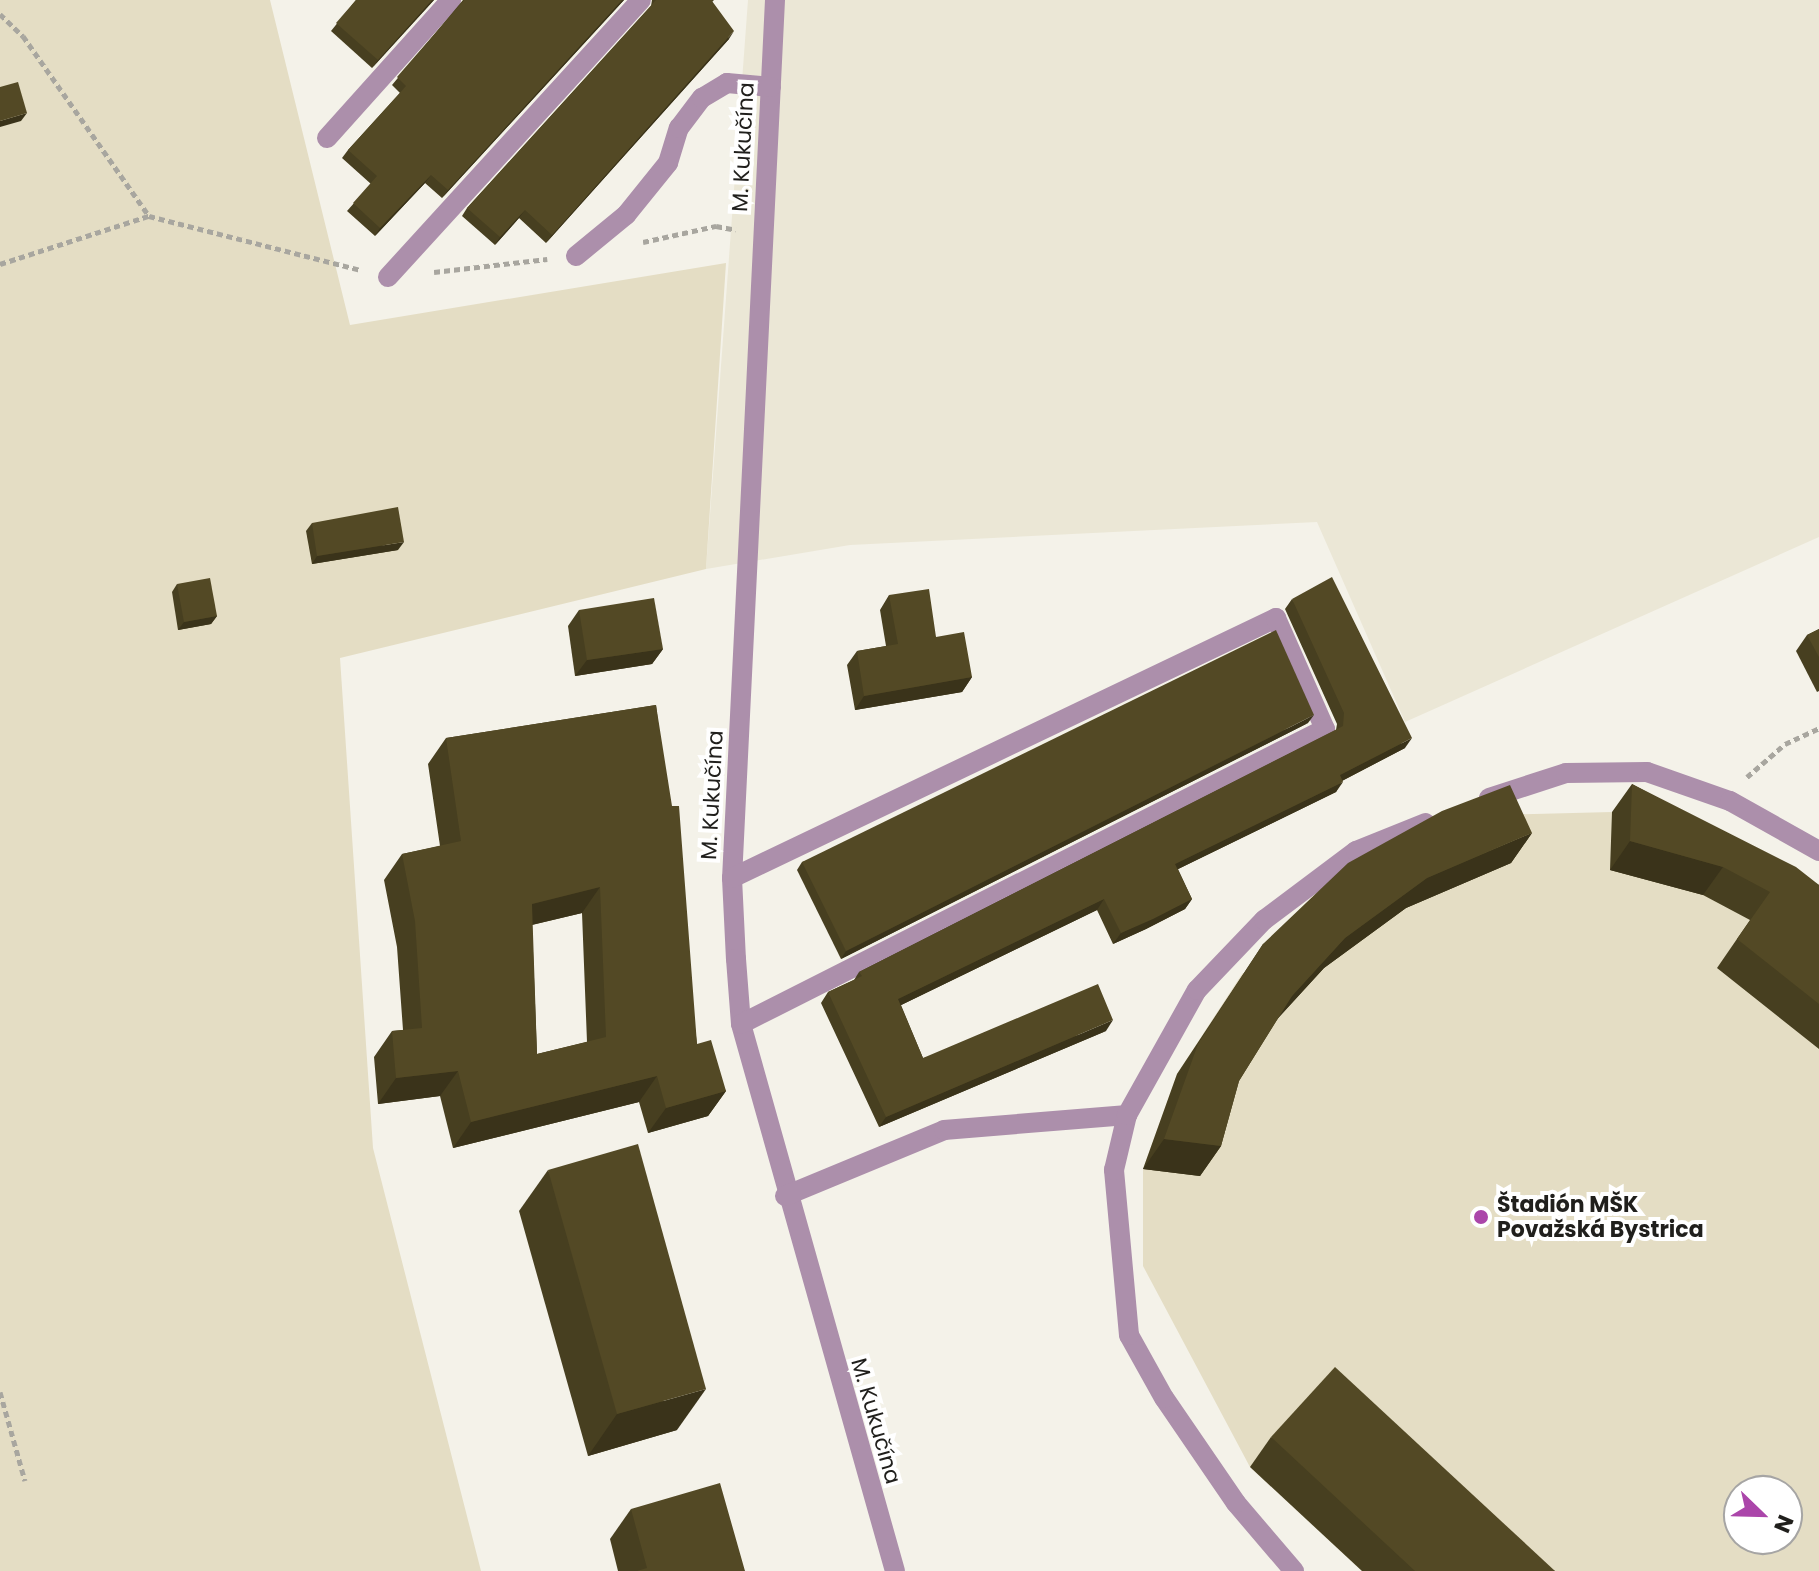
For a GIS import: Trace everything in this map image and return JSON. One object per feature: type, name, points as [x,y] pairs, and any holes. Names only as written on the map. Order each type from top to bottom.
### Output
[{"type":"street","points":[[327,138],[451,0]]},
{"type":"street","points":[[388,277],[641,0]]},
{"type":"street","name":"M. Kukučína","points":[[775,0],[732,878],[741,1024],[785,1196],[895,1571]]},
{"type":"street","points":[[576,256],[626,215],[668,163],[679,128],[702,98],[727,83],[771,87]]},
{"type":"street","points":[[732,878],[1276,618],[1325,729],[741,1024]]},
{"type":"street","points":[[1294,1571],[1236,1503],[1164,1398],[1129,1335],[1114,1170],[1127,1115],[1197,990],[1264,920],[1356,851],[1566,773],[1647,772],[1730,801],[1819,851]]},
{"type":"street","points":[[785,1196],[944,1130],[1127,1115]]},
{"type":"path","points":[[0,14],[23,36],[149,216]]},
{"type":"path","points":[[0,264],[149,216],[388,277],[576,256]]},
{"type":"path","points":[[639,243],[716,226],[763,234]]},
{"type":"path","points":[[1730,801],[1749,774],[1785,744],[1819,728]]},
{"type":"path","points":[[0,1392],[25,1481]]},
{"type":"shaded area","points":[[0,0],[270,0],[350,325],[726,263],[706,569],[340,658],[373,1148],[481,1571],[0,1571]]},
{"type":"shaded area","points":[[748,0],[1819,0],[1819,537],[1405,722],[1317,522],[850,545],[706,569]]},
{"type":"shaded area","name":"Štadión MŠK Považská Bystrica","points":[[1612,812],[1776,895],[1819,929],[1819,1571],[1362,1571],[1250,1467],[1143,1266],[1143,1169],[1177,1074],[1242,974],[1489,815]]},
{"type":"building","points":[[356,0],[432,0],[378,60],[336,23]]},
{"type":"building","points":[[464,0],[622,0],[448,190],[431,175],[380,228],[353,203],[377,176],[348,150],[406,86],[397,77]]},
{"type":"building","points":[[656,0],[713,0],[734,31],[552,235],[525,210],[500,237],[467,208]]},
{"type":"building","points":[[18,82],[27,113],[0,121],[0,87]]},
{"type":"building","points":[[398,507],[404,542],[317,556],[312,523]]},
{"type":"building","points":[[1332,577],[1412,738],[1340,775],[1343,782],[1175,864],[1192,899],[1153,919],[1121,933],[1104,899],[898,999],[923,1058],[1098,984],[1113,1020],[886,1117],[828,992],[862,976],[859,972],[1343,726],[1344,713],[1292,599]]},
{"type":"building","points":[[210,578],[217,616],[184,622],[177,584]]},
{"type":"building","points":[[929,589],[936,637],[964,632],[972,677],[864,696],[857,651],[898,644],[889,595]]},
{"type":"building","points":[[654,598],[663,649],[587,660],[579,610]]},
{"type":"building","points":[[1819,629],[1819,657],[1807,635]]},
{"type":"building","points":[[1276,630],[1314,715],[846,951],[802,862]]},
{"type":"building","points":[[656,705],[672,806],[679,806],[697,1044],[711,1040],[726,1091],[666,1108],[657,1076],[471,1122],[458,1071],[396,1078],[392,1031],[422,1028],[415,921],[402,854],[461,841],[446,738]],"holes":[[[600,887],[606,1037],[537,1054],[532,904]]]},
{"type":"building","points":[[1632,784],[1796,867],[1819,885],[1819,1004],[1737,939],[1770,892],[1723,867],[1630,841]]},
{"type":"building","points":[[1510,785],[1532,833],[1427,878],[1345,938],[1292,996],[1239,1081],[1221,1146],[1164,1139],[1198,1044],[1263,944],[1348,863],[1442,811]]},
{"type":"building","points":[[638,1144],[706,1389],[617,1414],[548,1170]]},
{"type":"building","points":[[1335,1367],[1555,1571],[1415,1571],[1271,1437]]},
{"type":"building","points":[[720,1483],[745,1571],[637,1571],[647,1568],[631,1509]]},
{"type":"place","name":"Štadión MŠK Považská Bystrica","points":[[1481,1217]]}]
